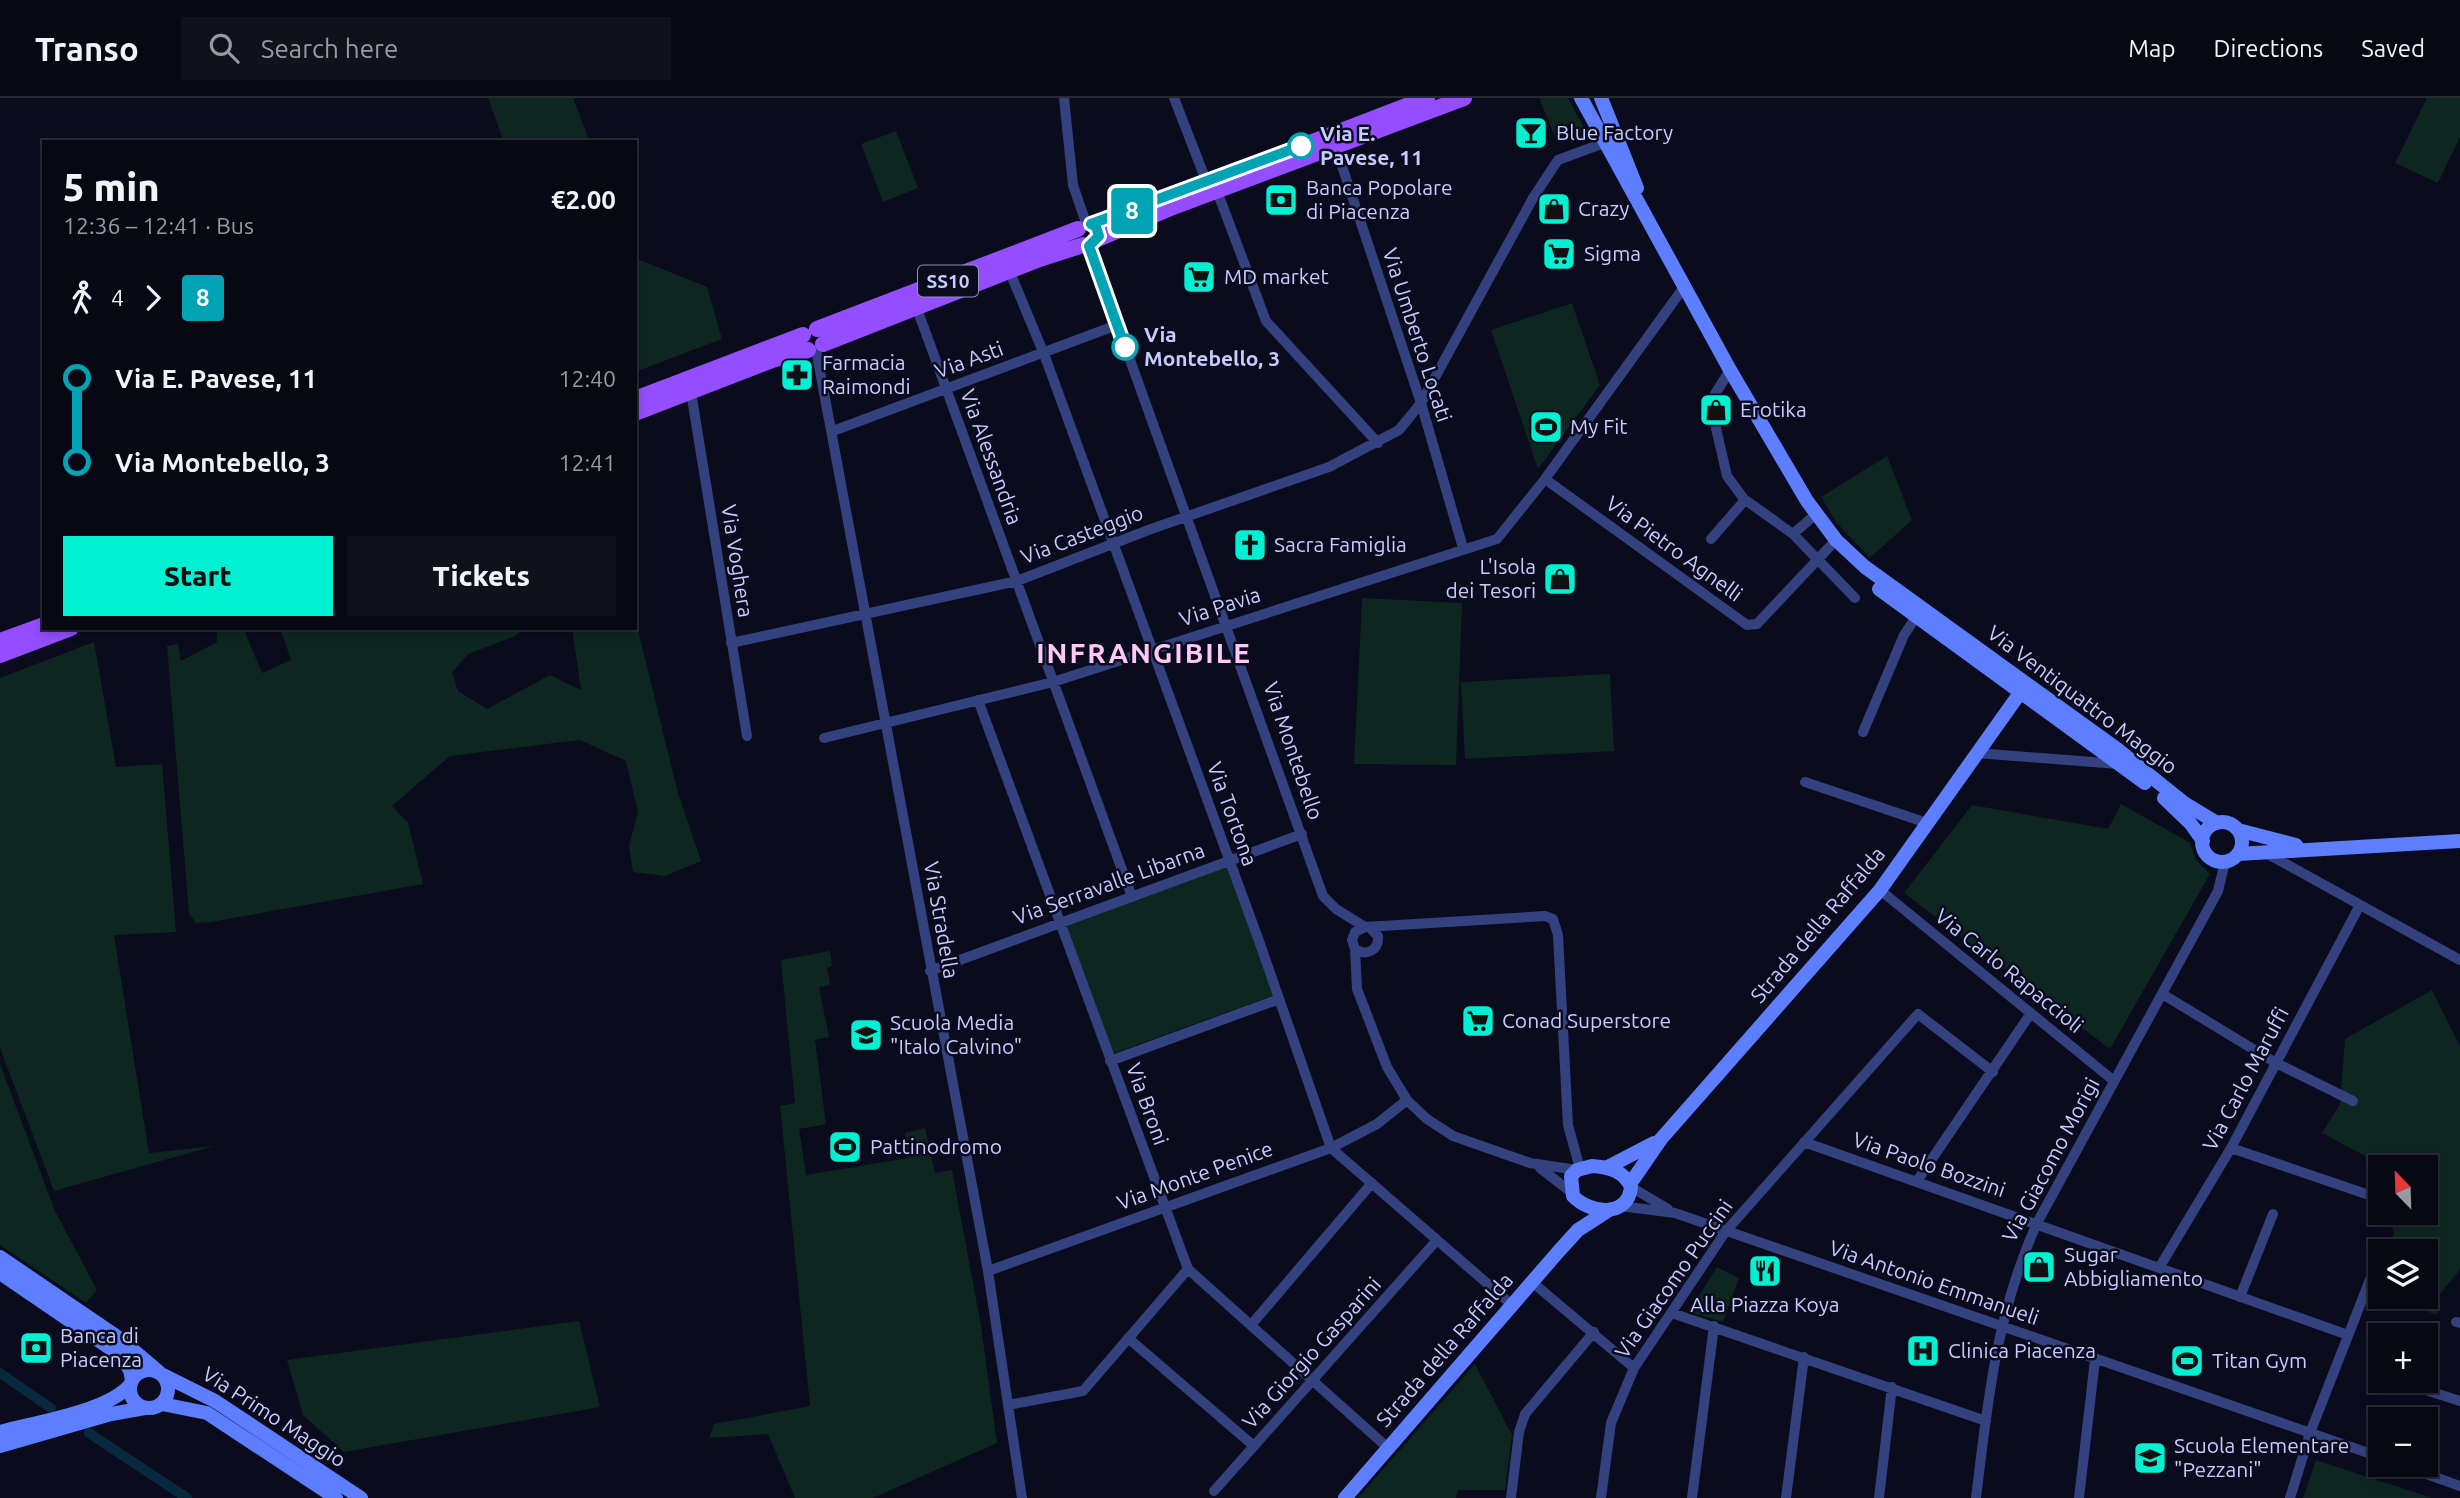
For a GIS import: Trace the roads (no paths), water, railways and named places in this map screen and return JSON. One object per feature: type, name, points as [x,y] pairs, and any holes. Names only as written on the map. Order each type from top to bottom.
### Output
[{"type":"main road","name":"SS10","points":[[1334,141],[1427,98]]},
{"type":"main road","name":"SS10","points":[[637,412],[1087,234],[1334,141],[1464,98]]},
{"type":"main road","name":"Via Ventiquattro Maggio","points":[[1581,98],[1730,370],[1834,542],[2020,693],[2166,800],[2191,824],[2203,841],[2207,856],[2225,862]]},
{"type":"main road","name":"Via Ventiquattro Maggio","points":[[1601,98],[1649,222]]},
{"type":"main road","points":[[1610,98],[1628,163]]},
{"type":"main road","name":"SS10","points":[[637,398],[916,306],[1009,270],[1087,234]]},
{"type":"main road","name":"Via Ventiquattro Maggio","points":[[1919,612],[2117,749],[2185,803],[2217,823],[2229,824],[2238,830],[2276,842],[2322,849]]},
{"type":"main road","points":[[0,641],[42,626]]},
{"type":"main road","points":[[0,655],[66,630]]},
{"type":"main road","points":[[2020,693],[2030,693],[2103,745],[2117,749]]},
{"type":"main road","name":"Strada della Raffalda","points":[[1345,1498],[1578,1230],[1628,1200],[1631,1185],[1661,1139],[1880,890],[2020,693]]},
{"type":"main road","points":[[2203,841],[2206,831],[2217,823]]},
{"type":"main road","points":[[2225,862],[2238,853],[2242,843],[2238,830]]},
{"type":"main road","name":"Via Ventiquattro Maggio","points":[[2238,853],[2460,841]]},
{"type":"main road","name":"Strada della Raffalda","points":[[1579,1169],[1602,1167],[1644,1151],[1661,1139]]},
{"type":"main road","points":[[1602,1167],[1619,1172],[1631,1185]]},
{"type":"main road","points":[[1578,1230],[1576,1197],[1569,1182],[1579,1169]]},
{"type":"main road","points":[[1576,1197],[1591,1208],[1614,1208]]},
{"type":"main road","name":"Via Primo Maggio","points":[[0,1257],[119,1338],[161,1373],[215,1401],[361,1498]]},
{"type":"main road","points":[[0,1273],[120,1355],[130,1370],[131,1397],[145,1408]]},
{"type":"main road","points":[[0,1432],[105,1402],[124,1393],[131,1382],[147,1370],[161,1373],[169,1393],[162,1405],[111,1414],[0,1446]]},
{"type":"main road","name":"Via Primo Maggio","points":[[162,1405],[207,1413],[336,1498]]},
{"type":"street","name":"Via Montebello","points":[[1064,98],[1073,185],[1117,325],[1189,516],[1324,895],[1353,936]]},
{"type":"street","points":[[1174,98],[1266,321],[1378,443]]},
{"type":"street","name":"Via Umberto Locati","points":[[1334,141],[1420,402],[1463,548]]},
{"type":"street","name":"Via Casteggio","points":[[731,643],[1017,581],[1112,544],[1329,467],[1378,443],[1399,430],[1420,402],[1533,198],[1559,160],[1604,143]]},
{"type":"street","name":"Via Tortona","points":[[1009,270],[1044,354],[1331,1148]]},
{"type":"street","name":"Via Pavia","points":[[824,738],[1053,682],[1497,539],[1545,479],[1684,287]]},
{"type":"street","name":"Via Alessandria","points":[[916,306],[1132,897]]},
{"type":"street","name":"Via Asti","points":[[833,431],[1117,325]]},
{"type":"street","name":"Via Stradella","points":[[813,342],[833,431],[930,971],[988,1271],[1022,1498]]},
{"type":"street","points":[[1730,370],[1710,402],[1727,476],[1745,500],[1793,534],[1855,598]]},
{"type":"street","name":"Via Voghera","points":[[691,392],[747,736]]},
{"type":"street","name":"Via Pietro Agnelli","points":[[1545,479],[1747,625],[1757,624],[1834,542]]},
{"type":"street","points":[[1711,539],[1745,500]]},
{"type":"street","points":[[1793,534],[1816,514]]},
{"type":"street","points":[[1863,732],[1904,635],[1919,612]]},
{"type":"street","name":"Via Broni","points":[[978,700],[1188,1269],[1388,1448]]},
{"type":"street","name":"Via Ventiquattro Maggio","points":[[1976,753],[2118,764]]},
{"type":"street","points":[[1805,782],[1927,822]]},
{"type":"street","name":"Via Serravalle Libarna","points":[[930,971],[1302,834]]},
{"type":"street","points":[[2266,853],[2460,960]]},
{"type":"street","name":"Via Giacomo Morigi","points":[[1976,1498],[2000,1326],[2016,1272],[2037,1223],[2164,995],[2218,891],[2225,862]]},
{"type":"street","name":"Via Carlo Rapaccioli","points":[[1880,890],[2114,1081]]},
{"type":"street","name":"Via Carlo Maruffi","points":[[2159,1268],[2231,1149],[2360,905]]},
{"type":"street","name":"Via Montebello","points":[[1336,909],[1367,927]]},
{"type":"street","points":[[1545,916],[1553,919],[1558,934],[1568,1125],[1579,1169],[1530,1163],[1453,1136],[1427,1119],[1407,1100],[1387,1067],[1357,989],[1353,936],[1357,929],[1398,926],[1545,916]]},
{"type":"street","points":[[1355,974],[1379,940],[1398,926]]},
{"type":"street","points":[[1367,927],[1376,932],[1379,940]]},
{"type":"street","points":[[1355,949],[1370,952]]},
{"type":"street","points":[[2164,995],[2276,1063],[2353,1101]]},
{"type":"street","points":[[1110,1061],[1279,999]]},
{"type":"street","points":[[1917,1181],[2031,1013]]},
{"type":"street","name":"Via Giacomo Puccini","points":[[1601,1498],[1611,1423],[1634,1368],[1726,1231],[1918,1014],[1993,1072]]},
{"type":"street","name":"Via Monte Penice","points":[[988,1271],[1331,1148],[1377,1124],[1407,1100]]},
{"type":"street","name":"Via Paolo Bozzini","points":[[1804,1142],[2348,1335]]},
{"type":"street","points":[[1574,1147],[1602,1167]]},
{"type":"street","points":[[1331,1148],[1512,1305]]},
{"type":"street","points":[[2231,1149],[2368,1195]]},
{"type":"street","points":[[1530,1163],[1576,1197]]},
{"type":"street","points":[[1251,1325],[1372,1183]]},
{"type":"street","name":"Via Antonio Emmanueli","points":[[1631,1185],[1675,1213],[2368,1453]]},
{"type":"street","name":"Via Antonio Emmanueli","points":[[1614,1208],[1675,1213]]},
{"type":"street","points":[[2240,1297],[2273,1214]]},
{"type":"street","name":"Via Giorgio Gasparini","points":[[1214,1491],[1437,1240]]},
{"type":"street","points":[[1008,1405],[1083,1391],[1188,1269]]},
{"type":"street","points":[[1532,1282],[1634,1368]]},
{"type":"street","points":[[2290,1498],[2311,1433],[2368,1285]]},
{"type":"street","points":[[1672,1313],[1986,1421]]},
{"type":"street","points":[[1692,1498],[1714,1326]]},
{"type":"street","points":[[1511,1498],[1519,1432],[1525,1414],[1594,1332]]},
{"type":"street","points":[[1128,1338],[1254,1447]]},
{"type":"street","points":[[1786,1498],[1804,1357]]},
{"type":"street","points":[[2079,1498],[2095,1360]]},
{"type":"street","points":[[1879,1498],[1892,1387]]},
{"type":"street","points":[[2435,1393],[2460,1401]]},
{"type":"street","points":[[2435,1477],[2460,1486]]},
{"type":"waterway","points":[[0,1373],[51,1408]]},
{"type":"waterway","points":[[89,1433],[187,1498]]},
{"type":"place","name":"Blue Factory","points":[[1531,133]]},
{"type":"place","name":"Via E. Pavese, 11","points":[[1301,146]]},
{"type":"place","name":"Banca Popolare di Piacenza","points":[[1281,200]]},
{"type":"place","name":"Crazy","points":[[1554,209]]},
{"type":"place","name":"Sigma","points":[[1559,254]]},
{"type":"place","name":"MD market","points":[[1199,277]]},
{"type":"place","name":"Via Montebello, 3","points":[[1125,347]]},
{"type":"place","name":"Farmacia Raimondi","points":[[797,375]]},
{"type":"place","name":"Erotika","points":[[1716,410]]},
{"type":"place","name":"My Fit","points":[[1546,427]]},
{"type":"place","name":"Sacra Famiglia","points":[[1250,545]]},
{"type":"place","name":"L'Isola dei Tesori","points":[[1560,579]]},
{"type":"place","name":"Conad Superstore","points":[[1478,1021]]},
{"type":"place","name":"Scuola Media \"Italo Calvino\"","points":[[866,1035]]},
{"type":"place","name":"Pattinodromo","points":[[845,1147]]},
{"type":"place","name":"Sugar Abbigliamento","points":[[2039,1267]]},
{"type":"place","name":"Alla Piazza Koya","points":[[1765,1271]]},
{"type":"place","name":"Banca di Piacenza","points":[[36,1348]]},
{"type":"place","name":"Clinica Piacenza","points":[[1923,1351]]},
{"type":"place","name":"Titan Gym","points":[[2187,1361]]},
{"type":"place","name":"Scuola Elementare \"Pezzani\"","points":[[2150,1458]]},
{"type":"district","name":"INFRANGIBILE","points":[[1144,653]]}]
